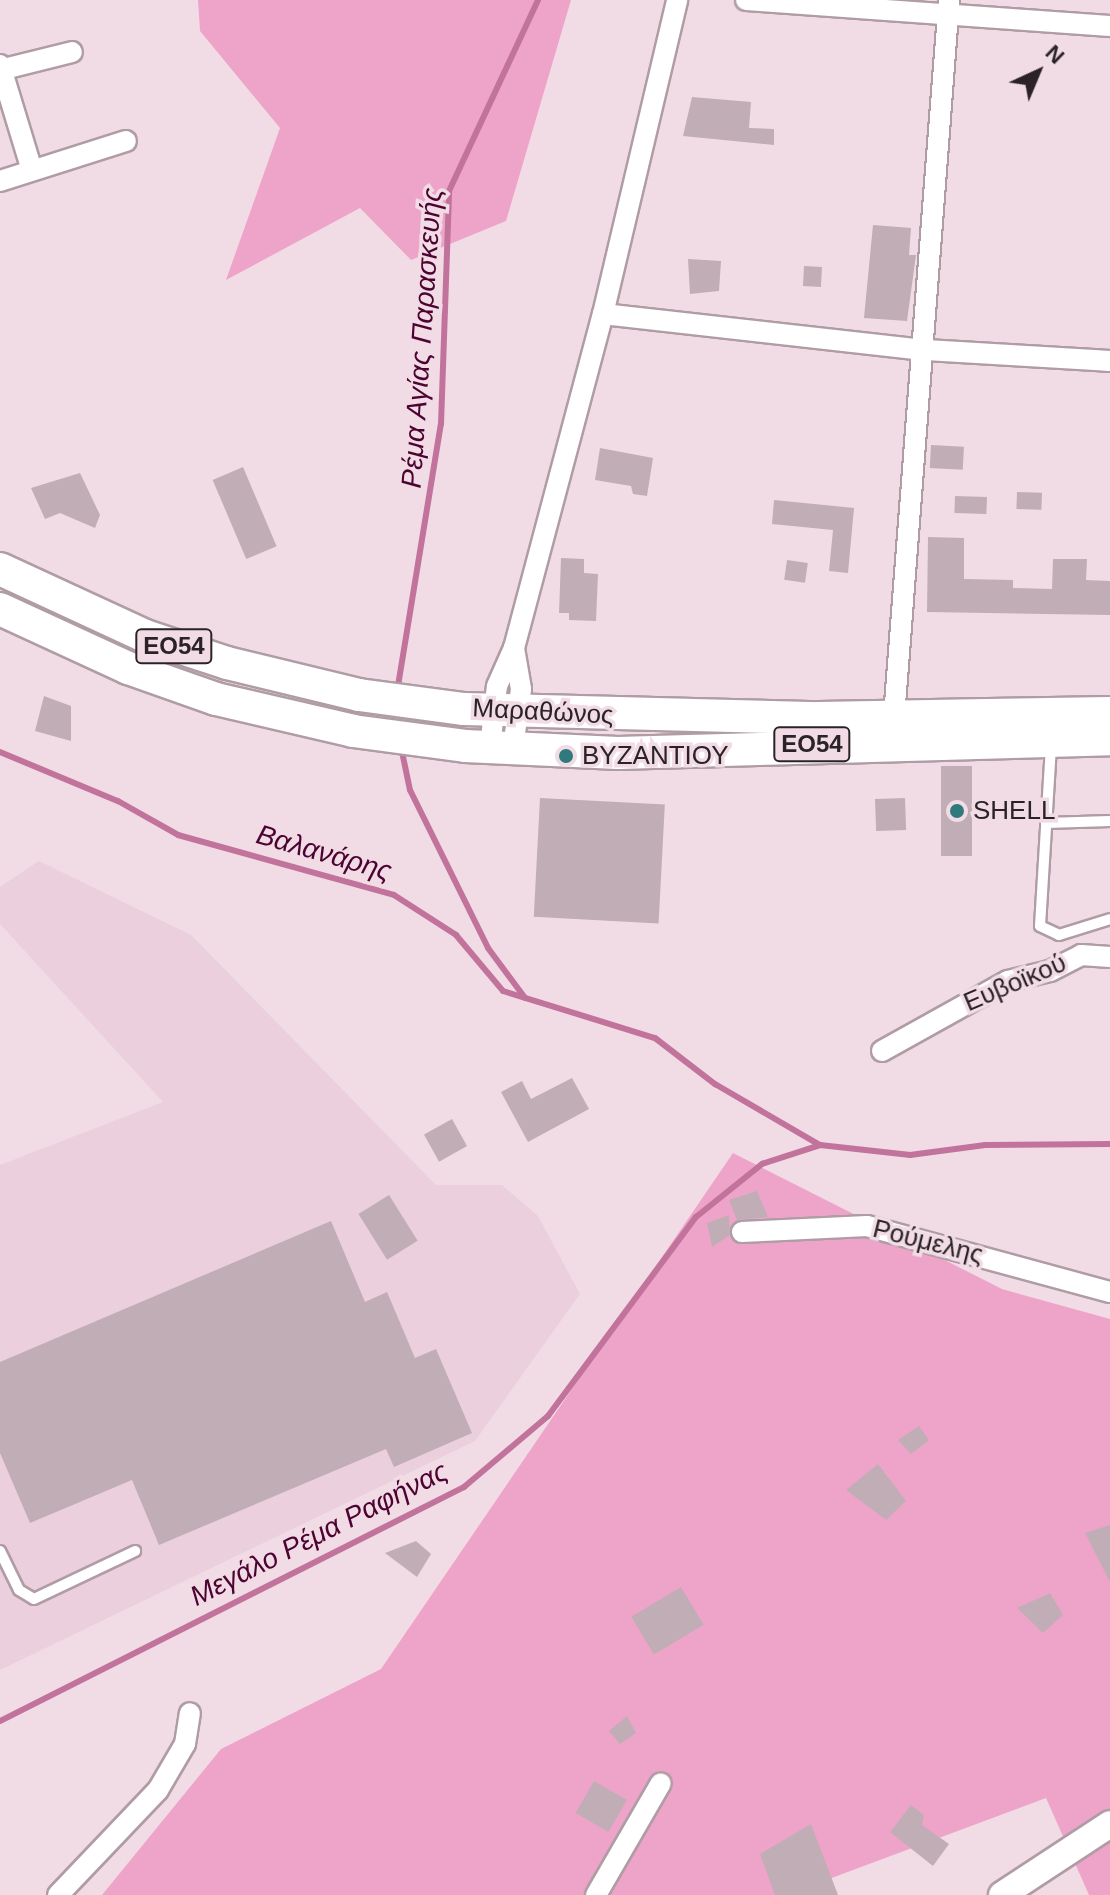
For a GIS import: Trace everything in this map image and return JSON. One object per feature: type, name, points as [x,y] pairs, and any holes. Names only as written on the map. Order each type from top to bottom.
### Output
[{"type":"main road","name":"Μαραθώνος","points":[[0,569],[185,650],[359,695],[506,711],[894,717],[1110,713]]},
{"type":"main road","name":"Μαραθώνος","points":[[0,609],[173,684],[366,733],[432,741],[502,748],[666,752],[1110,739]]},
{"type":"street","points":[[502,748],[514,648],[603,314],[677,0]]},
{"type":"street","points":[[746,0],[948,7],[1110,26]]},
{"type":"street","points":[[894,717],[926,350],[948,7]]},
{"type":"street","points":[[32,170],[0,68],[72,52]]},
{"type":"street","points":[[0,181],[126,141]]},
{"type":"street","points":[[603,314],[926,350],[1110,361]]},
{"type":"street","name":"Ευβοϊκού","points":[[882,1051],[1008,981],[1050,971],[1081,955],[1110,957]]},
{"type":"street","name":"Ρούμελης","points":[[742,1232],[867,1226],[1110,1292]]},
{"type":"street","points":[[58,1895],[158,1790],[185,1744],[190,1713]]},
{"type":"street","points":[[596,1895],[661,1783]]},
{"type":"street","points":[[1002,1895],[1110,1824]]},
{"type":"lane","points":[[1051,740],[1040,926],[1059,935],[1110,919]]},
{"type":"lane","points":[[1046,823],[1110,821]]},
{"type":"lane","points":[[0,1551],[19,1590],[34,1599],[135,1551]]},
{"type":"shaded area","points":[[198,0],[571,0],[506,221],[411,260],[360,208],[226,280],[280,128],[200,31]]},
{"type":"shaded area","points":[[39,861],[191,935],[436,1185],[502,1185],[538,1216],[580,1294],[475,1441],[0,1670],[0,1165],[163,1102],[0,924],[0,887]]},
{"type":"shaded area","points":[[733,1153],[1002,1289],[1110,1319],[1110,1895],[1089,1895],[1046,1798],[786,1895],[102,1895],[221,1749],[381,1669]]},
{"type":"building","points":[[692,97],[751,102],[749,128],[774,129],[774,145],[683,136]]},
{"type":"building","points":[[873,225],[911,228],[909,255],[916,255],[907,321],[864,318]]},
{"type":"building","points":[[688,259],[721,261],[719,291],[690,294]]},
{"type":"building","points":[[804,266],[822,267],[821,287],[803,286]]},
{"type":"building","points":[[931,445],[964,447],[963,470],[930,468]]},
{"type":"building","points":[[600,448],[653,458],[647,496],[633,494],[631,486],[595,480]]},
{"type":"building","points":[[243,467],[277,546],[246,559],[213,480]]},
{"type":"building","points":[[80,473],[100,515],[95,528],[60,513],[45,519],[31,488]]},
{"type":"building","points":[[1017,492],[1042,493],[1041,510],[1016,509]]},
{"type":"building","points":[[955,496],[987,497],[986,514],[954,513]]},
{"type":"building","points":[[774,500],[854,508],[848,573],[829,571],[833,530],[772,524]]},
{"type":"building","points":[[928,537],[964,538],[964,579],[1013,580],[1013,588],[1052,589],[1053,559],[1087,559],[1086,580],[1110,581],[1110,615],[927,612]]},
{"type":"building","points":[[561,558],[584,559],[584,573],[598,574],[596,621],[569,620],[569,613],[559,613]]},
{"type":"building","points":[[787,560],[808,563],[805,583],[784,580]]},
{"type":"building","points":[[44,696],[71,706],[71,741],[35,731]]},
{"type":"building","name":"SHELL","points":[[941,766],[972,766],[972,856],[941,856]]},
{"type":"building","points":[[540,798],[665,805],[659,923],[534,917]]},
{"type":"building","points":[[905,798],[906,830],[876,831],[875,799]]},
{"type":"building","points":[[572,1078],[589,1109],[528,1142],[501,1092],[522,1081],[531,1099]]},
{"type":"building","points":[[452,1119],[467,1146],[439,1162],[424,1135]]},
{"type":"building","points":[[757,1191],[768,1217],[737,1220],[729,1200]]},
{"type":"building","points":[[389,1195],[418,1241],[387,1260],[358,1214]]},
{"type":"building","points":[[729,1215],[730,1235],[712,1247],[707,1223]]},
{"type":"building","points":[[331,1221],[365,1302],[387,1292],[415,1358],[436,1349],[472,1433],[394,1467],[386,1449],[159,1545],[132,1480],[30,1523],[0,1453],[0,1362]]},
{"type":"building","points":[[919,1426],[929,1440],[911,1454],[898,1440]]},
{"type":"building","points":[[878,1464],[906,1501],[886,1520],[846,1490]]},
{"type":"building","points":[[1110,1525],[1110,1582],[1085,1533]]},
{"type":"building","points":[[416,1541],[431,1554],[417,1577],[385,1553]]},
{"type":"building","points":[[681,1587],[704,1625],[654,1655],[631,1617]]},
{"type":"building","points":[[1050,1593],[1063,1615],[1043,1633],[1017,1608]]},
{"type":"building","points":[[627,1716],[636,1733],[620,1744],[609,1731]]},
{"type":"building","points":[[594,1781],[627,1800],[608,1832],[576,1813]]},
{"type":"building","points":[[911,1805],[924,1815],[922,1825],[949,1844],[933,1866],[890,1832]]},
{"type":"building","points":[[811,1824],[838,1895],[775,1895],[760,1854]]},
{"type":"waterway","name":"Ρέμα Αγίας Παρασκευής","points":[[397,692],[441,424],[449,191],[538,0]]},
{"type":"waterway","name":"Ρέμα Αγίας Παρασκευής","points":[[401,747],[410,790],[488,948],[525,998]]},
{"type":"waterway","name":"Βαλανάρης","points":[[0,752],[118,801],[178,835],[394,895],[456,935],[503,991],[655,1038],[715,1084],[820,1145]]},
{"type":"waterway","name":"Μεγάλο Ρέμα Ραφήνας","points":[[0,1721],[464,1487],[548,1416],[696,1217],[762,1164],[820,1145],[910,1155],[985,1145],[1110,1144]]},
{"type":"place","name":"ΒΥΖΑΝΤΙΟΥ","points":[[566,756]]},
{"type":"place","name":"SHELL","points":[[957,811]]}]
